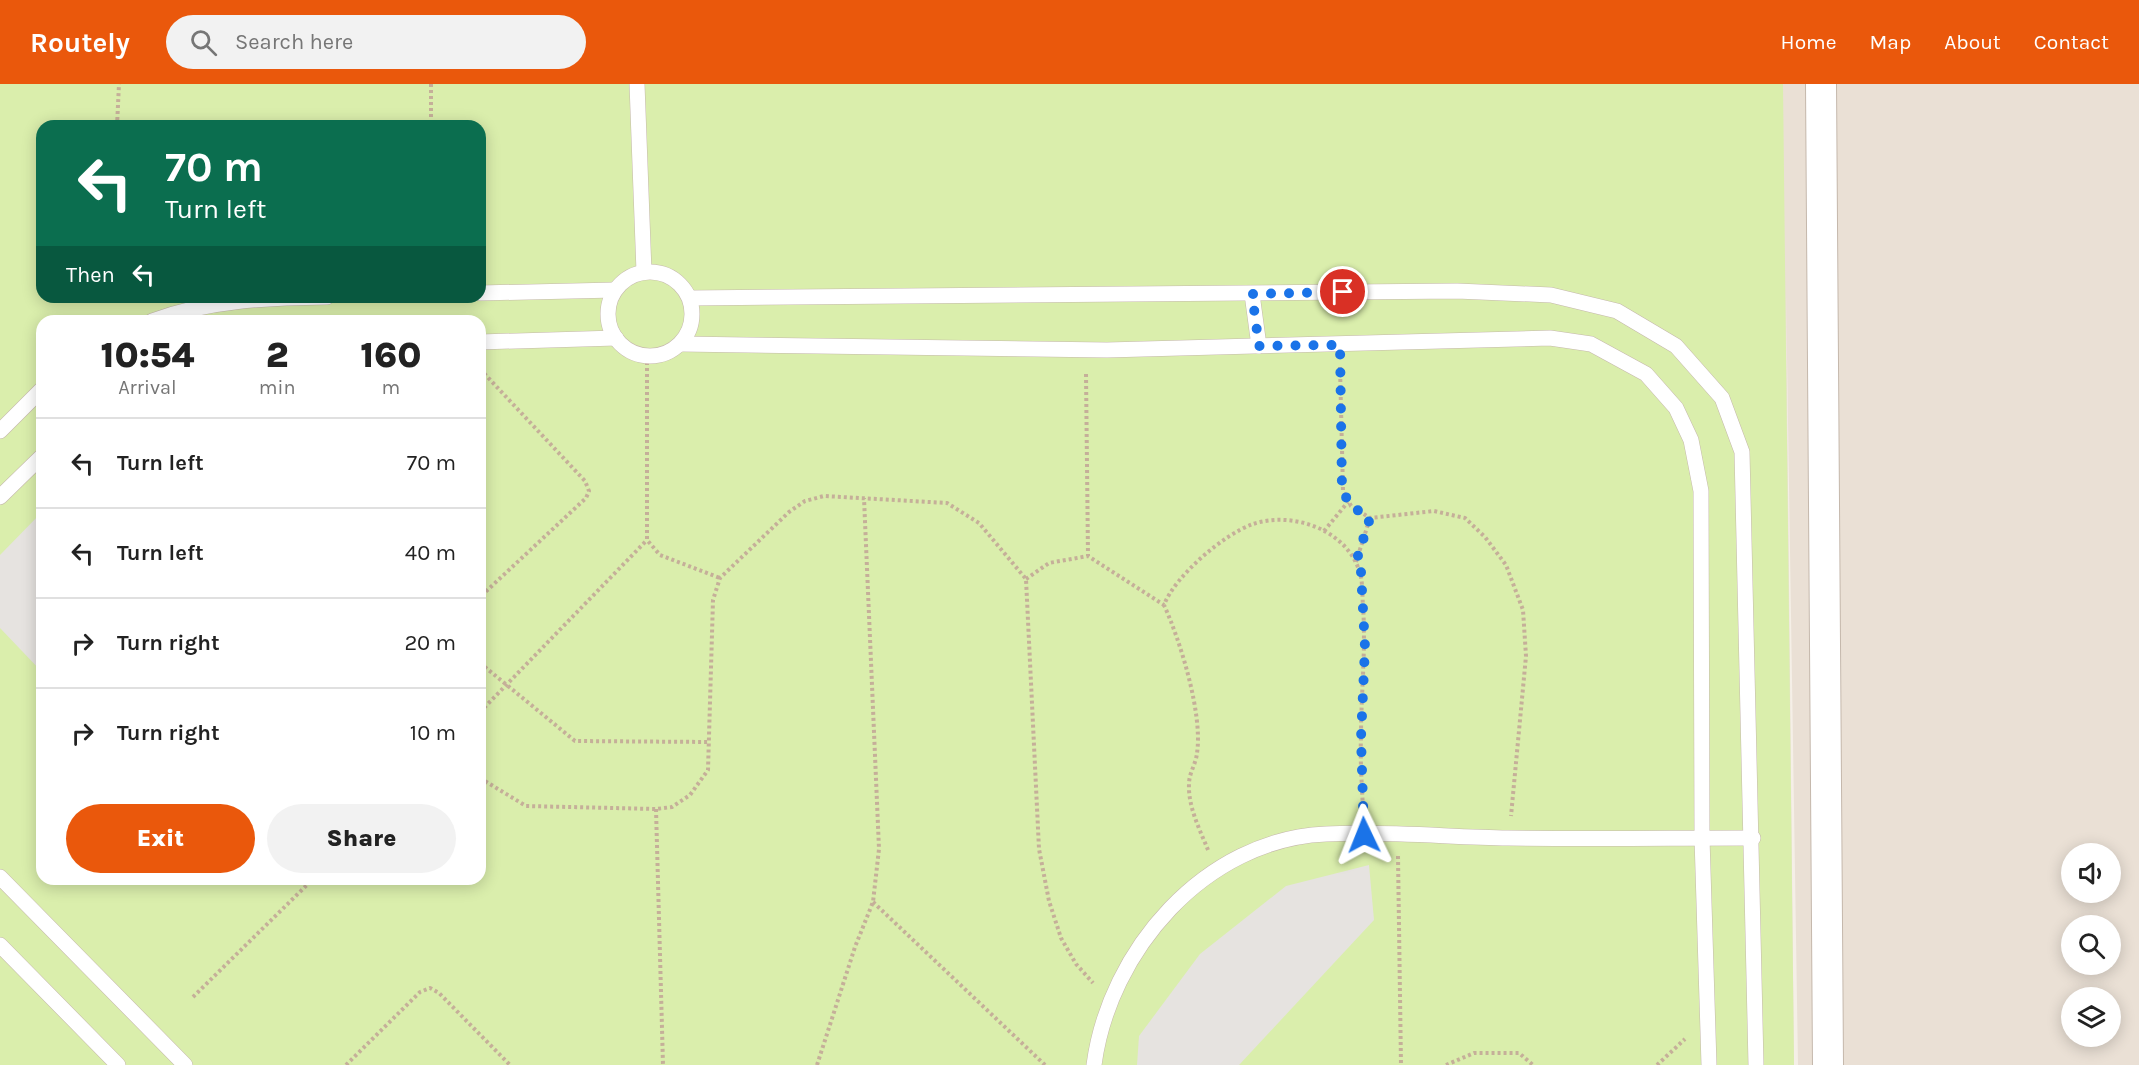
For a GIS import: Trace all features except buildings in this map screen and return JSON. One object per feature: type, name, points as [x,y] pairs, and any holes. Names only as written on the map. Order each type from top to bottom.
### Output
[{"type":"street","points":[[1821,84],[1828,1065]]},
{"type":"lane","points":[[637,84],[644,272]]},
{"type":"lane","points":[[681,344],[691,327],[693,318],[690,298],[672,277],[644,272],[628,278],[615,290],[608,314],[616,338],[635,354],[647,356],[665,353],[681,344],[1086,349],[1340,345],[1550,338],[1592,344],[1646,374],[1677,408],[1691,440],[1701,491],[1702,838],[1709,1065]]},
{"type":"lane","points":[[486,293],[615,290]]},
{"type":"lane","points":[[690,298],[1457,291],[1551,295],[1617,311],[1676,346],[1722,398],[1742,452],[1753,838],[1756,1065]]},
{"type":"lane","points":[[1252,294],[1259,346]]},
{"type":"lane","points":[[172,315],[216,303]]},
{"type":"lane","points":[[486,342],[616,338]]},
{"type":"lane","points":[[0,431],[36,395]]},
{"type":"lane","points":[[0,497],[36,462]]},
{"type":"lane","points":[[1094,1065],[1096,1046],[1110,1001],[1138,948],[1160,919],[1184,895],[1241,858],[1299,838],[1325,834],[1509,838],[1753,838]]},
{"type":"lane","points":[[0,876],[185,1065]]},
{"type":"lane","points":[[0,945],[118,1065]]},
{"type":"path","points":[[117,120],[119,84]]},
{"type":"path","points":[[430,84],[431,120]]},
{"type":"path","points":[[1340,345],[1342,490],[1348,502],[1370,518],[1434,511],[1465,518],[1485,537],[1506,565],[1523,610],[1526,656],[1509,838]]},
{"type":"path","points":[[1086,349],[1088,556]]},
{"type":"path","points":[[647,356],[647,540],[660,555],[720,578]]},
{"type":"path","points":[[486,375],[585,481],[589,491],[586,498],[486,591]]},
{"type":"path","points":[[486,782],[526,806],[656,809],[681,802],[700,783],[708,770],[713,600],[720,578],[789,512],[805,501],[824,496],[936,500],[957,507],[979,523],[1026,579],[1038,849],[1053,920],[1067,952],[1110,1001]]},
{"type":"path","points":[[817,1065],[855,947],[873,902],[880,822],[864,498]]},
{"type":"path","points":[[1324,531],[1348,502]]},
{"type":"path","points":[[1356,562],[1370,518]]},
{"type":"path","points":[[1164,605],[1170,590],[1225,538],[1250,525],[1270,519],[1286,520],[1324,531],[1343,544],[1361,572],[1365,647],[1361,738],[1364,835]]},
{"type":"path","points":[[486,706],[647,540]]},
{"type":"path","points":[[1026,579],[1049,563],[1088,556],[1164,605],[1180,645],[1195,713],[1197,753],[1191,768],[1190,798],[1216,873]]},
{"type":"path","points":[[486,668],[575,741],[709,742]]},
{"type":"path","points":[[656,809],[663,1065]]},
{"type":"path","points":[[1398,835],[1401,1065]]},
{"type":"path","points":[[193,998],[307,885]]},
{"type":"path","points":[[873,902],[1045,1065]]},
{"type":"path","points":[[346,1065],[420,992],[430,988],[440,993],[510,1065]]},
{"type":"path","points":[[1657,1065],[1686,1037],[1708,1024]]},
{"type":"path","points":[[1446,1065],[1474,1053],[1519,1053],[1533,1065]]},
{"type":"shaded area","points":[[0,84],[2139,84],[2139,1065],[1798,1065],[1786,294],[1794,1065],[0,1065]]},
{"type":"shaded area","points":[[36,518],[36,666],[0,628],[0,555]]},
{"type":"shaded area","points":[[1369,865],[1374,920],[1239,1065],[1137,1065],[1139,1036],[1200,954],[1286,886]]},
{"type":"green space","points":[[0,84],[1783,84],[1794,1065],[0,1065]]},
{"type":"route","points":[[1343,292],[1252,294],[1259,346],[1340,345],[1342,490],[1351,506],[1370,518],[1356,562],[1361,572],[1365,647],[1361,738],[1364,835]]}]
